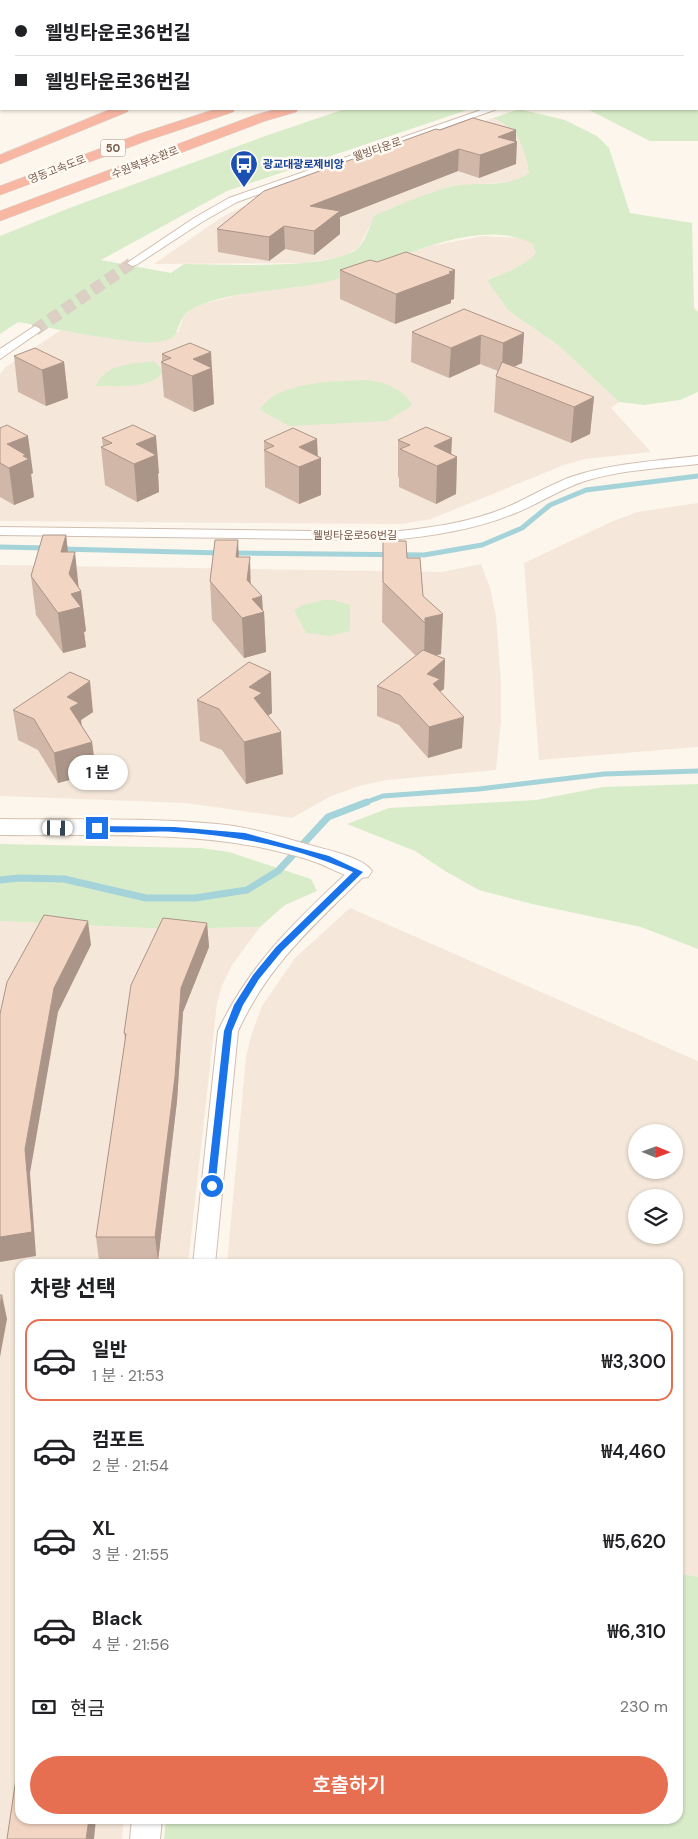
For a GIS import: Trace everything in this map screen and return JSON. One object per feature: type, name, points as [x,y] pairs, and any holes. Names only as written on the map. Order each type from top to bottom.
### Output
[{"type":"highway","points":[[30,147],[109,110]]},
{"type":"highway","points":[[0,160],[120,110]]},
{"type":"highway","name":"영동고속도로","points":[[0,180],[195,110]]},
{"type":"highway","name":"영동고속도로","points":[[0,191],[144,137],[225,110]]},
{"type":"highway","name":"수원북부순환로","points":[[0,206],[262,110]]},
{"type":"highway","name":"수원북부순환로","points":[[0,216],[260,118],[288,110]]},
{"type":"street","name":"웰빙타운로","points":[[132,263],[198,220],[233,200],[489,110]]},
{"type":"street","points":[[0,355],[36,330]]},
{"type":"street","name":"웰빙타운로56번길","points":[[0,531],[390,536],[437,532],[474,524],[511,510],[555,487],[580,478],[601,473],[698,460]]},
{"type":"street","points":[[0,827],[174,829],[219,832],[271,842],[326,857],[359,872],[279,949],[238,1005],[228,1031],[205,1259]]},
{"type":"street","points":[[145,1839],[146,1824]]},
{"type":"shaded area","name":"광교대광로제비앙","points":[[493,118],[506,123],[517,135],[524,149],[529,173],[511,182],[455,186],[432,192],[375,216],[359,247],[343,257],[303,263],[154,264],[222,217],[244,206]]},
{"type":"shaded area","points":[[483,236],[522,238],[533,244],[536,253],[529,261],[508,272],[488,279],[509,311],[559,346],[619,402],[611,408],[651,452],[585,459],[564,465],[431,519],[402,524],[0,521],[0,374],[7,366],[61,330],[116,339],[178,332],[184,316],[191,309],[203,304],[250,292],[298,287],[430,246]]},
{"type":"shaded area","points":[[698,503],[698,747],[539,760],[524,563],[611,522],[637,512]]},
{"type":"shaded area","points":[[481,564],[490,588],[496,616],[501,683],[501,721],[496,770],[387,780],[359,786],[331,796],[292,818],[186,803],[0,796],[0,565],[442,572]]},
{"type":"shaded area","points":[[350,908],[698,1061],[698,1577],[683,1574],[683,1259],[227,1259],[246,1057],[262,1006],[295,958]]},
{"type":"shaded area","points":[[0,921],[164,929],[260,927],[232,965],[222,986],[217,1003],[189,1259],[15,1259],[15,1824],[124,1824],[122,1839],[0,1839]]},
{"type":"green space","points":[[342,110],[467,110],[227,191],[101,260],[171,273],[184,264],[249,265],[303,263],[347,255],[359,247],[366,236],[374,216],[413,199],[454,186],[502,183],[512,181],[529,173],[519,140],[509,127],[493,118],[516,110],[523,110],[565,120],[597,136],[609,148],[630,213],[692,223],[694,308],[698,312],[698,392],[680,400],[644,405],[619,402],[559,346],[509,311],[487,280],[520,266],[536,253],[533,244],[509,236],[483,235],[456,239],[322,283],[247,293],[218,299],[188,312],[181,321],[176,334],[164,341],[148,343],[122,340],[18,322],[0,334],[0,236],[72,207],[268,135]]},
{"type":"green space","points":[[589,110],[698,110],[698,141],[650,141]]},
{"type":"green space","points":[[154,361],[162,372],[150,382],[132,386],[96,386],[100,378],[113,369],[129,364]]},
{"type":"green space","points":[[366,380],[379,382],[398,390],[412,404],[387,421],[289,426],[260,410],[268,400],[279,393],[293,388],[324,382]]},
{"type":"green space","points":[[333,600],[350,605],[350,631],[329,636],[306,633],[294,610],[303,605]]},
{"type":"green space","points":[[698,784],[698,949],[641,927],[532,904],[479,890],[415,851],[347,824],[389,808],[536,800],[603,787]]},
{"type":"green space","points":[[0,844],[200,848],[229,852],[311,879],[317,891],[285,905],[260,927],[165,929],[0,921]]},
{"type":"green space","points":[[683,1574],[698,1577],[698,1839],[164,1839],[166,1824],[683,1824]]},
{"type":"building","points":[[473,118],[516,130],[498,137],[517,142],[480,155],[459,149],[310,206],[340,211],[314,231],[284,226],[269,237],[217,229],[264,191],[436,129],[440,130]]},
{"type":"building","points":[[406,252],[455,270],[449,272],[452,273],[396,294],[340,270],[370,260],[377,262]]},
{"type":"building","points":[[464,309],[524,333],[503,343],[481,335],[451,348],[412,332]]},
{"type":"building","points":[[190,343],[211,352],[193,359],[212,368],[192,376],[161,362],[171,358],[162,354]]},
{"type":"building","points":[[35,348],[64,362],[42,370],[14,356]]},
{"type":"building","points":[[502,362],[594,397],[574,407],[496,376]]},
{"type":"building","points":[[7,425],[28,436],[7,444],[26,455],[23,456],[29,459],[9,468],[0,463],[0,428]]},
{"type":"building","points":[[133,425],[156,436],[136,444],[156,455],[134,464],[101,447],[112,443],[102,438]]},
{"type":"building","points":[[426,427],[452,438],[434,446],[457,457],[437,466],[400,449],[410,445],[398,440]]},
{"type":"building","points":[[293,428],[317,439],[299,447],[321,458],[299,467],[264,450],[274,446],[264,441]]},
{"type":"building","points":[[43,535],[66,535],[61,552],[75,552],[69,574],[81,591],[71,594],[81,607],[58,613],[31,576]]},
{"type":"building","points":[[215,540],[238,540],[236,557],[250,557],[247,580],[262,596],[252,599],[264,612],[242,618],[210,581]]},
{"type":"building","points":[[383,541],[406,541],[407,558],[420,558],[423,596],[443,614],[425,618],[425,623],[383,582]]},
{"type":"building","points":[[423,650],[445,659],[427,674],[440,679],[433,684],[464,717],[429,727],[400,695],[377,686]]},
{"type":"building","points":[[249,662],[271,672],[249,687],[262,693],[254,698],[281,732],[244,742],[219,709],[197,700]]},
{"type":"building","points":[[70,672],[90,681],[67,697],[79,703],[70,708],[92,742],[54,753],[34,719],[13,710]]},
{"type":"building","points":[[44,915],[88,921],[54,988],[25,1149],[32,1232],[0,1237],[0,1014],[7,982]]},
{"type":"building","points":[[163,918],[207,923],[181,988],[175,1077],[155,1237],[96,1237],[126,1034],[124,1033],[131,985]]},
{"type":"building","points":[[15,1785],[15,1824],[88,1824],[86,1839],[7,1839]]},
{"type":"waterway","points":[[231,553],[424,555],[482,545],[522,528],[550,505],[586,490],[698,476]]},
{"type":"waterway","points":[[0,547],[46,548]]},
{"type":"waterway","points":[[61,549],[221,553]]},
{"type":"waterway","points":[[364,803],[383,796],[479,789],[604,774],[698,771]]},
{"type":"waterway","points":[[0,880],[19,878],[64,879],[146,898],[195,898],[247,890],[278,871],[328,817],[367,802]]},
{"type":"tunnel","points":[[35,330],[132,263]]},
{"type":"place","name":"광교대광로제비앙","points":[[244,188]]},
{"type":"route","points":[[97,828],[174,829],[245,836],[326,857],[359,872],[279,949],[256,977],[238,1005],[228,1031],[212,1186]]}]
